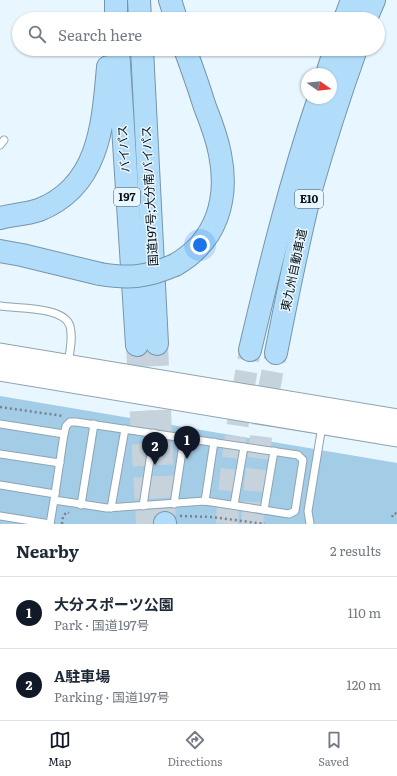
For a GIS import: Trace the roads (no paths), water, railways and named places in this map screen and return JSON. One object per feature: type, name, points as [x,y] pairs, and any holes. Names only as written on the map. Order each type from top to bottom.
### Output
[{"type":"highway","points":[[109,0],[109,12]]},
{"type":"highway","points":[[116,0],[116,12]]},
{"type":"highway","points":[[139,0],[140,12]]},
{"type":"highway","points":[[170,0],[174,12]]},
{"type":"highway","points":[[348,12],[352,0]]},
{"type":"highway","points":[[369,12],[374,0]]},
{"type":"highway","points":[[0,218],[38,210],[55,202],[74,188],[87,169],[96,146],[103,114],[108,56]]},
{"type":"highway","name":"バイパス","points":[[119,56],[147,344]]},
{"type":"highway","name":"国道197号;大分南バイパス","points":[[142,56],[147,344]]},
{"type":"highway","points":[[0,251],[100,274],[130,277],[151,274],[175,265],[196,249],[210,233],[219,211],[224,185],[220,153],[216,137],[187,56]]},
{"type":"highway","points":[[329,68],[333,56]]},
{"type":"highway","name":"東九州自動車道","points":[[276,353],[312,187],[334,112],[354,56]]},
{"type":"highway","name":"東九州自動車道","points":[[250,350],[270,267],[317,104]]},
{"type":"street","points":[[0,354],[67,373],[324,416],[397,436]]},
{"type":"street","points":[[0,370],[67,373]]},
{"type":"street","points":[[324,416],[397,420]]},
{"type":"lane","points":[[0,306],[52,312],[63,316],[70,325],[71,337],[67,373]]},
{"type":"lane","points":[[310,524],[308,511],[324,416]]},
{"type":"lane","points":[[0,485],[54,497],[81,505],[111,508],[143,506],[168,517],[205,501],[289,514],[293,513],[295,509],[303,460],[298,455],[274,451],[94,424],[70,422],[66,426],[64,434],[60,463],[54,497],[50,524],[0,516]]},
{"type":"lane","points":[[0,424],[64,434]]},
{"type":"lane","points":[[81,505],[94,424]]},
{"type":"lane","points":[[111,508],[125,429]]},
{"type":"lane","points":[[143,506],[154,433]]},
{"type":"lane","points":[[168,517],[184,438]]},
{"type":"lane","points":[[205,501],[214,442]]},
{"type":"lane","points":[[234,505],[244,447]]},
{"type":"lane","points":[[264,510],[274,451]]},
{"type":"lane","points":[[0,454],[60,463]]},
{"type":"lane","points":[[295,509],[308,511]]},
{"type":"tunnel","points":[[157,344],[165,523]]},
{"type":"tunnel","points":[[137,345],[147,524]]},
{"type":"tunnel","points":[[227,524],[233,458],[250,350]]},
{"type":"tunnel","points":[[252,524],[263,421],[276,353]]},
{"type":"place","name":"大分スポーツ公園","points":[[187,459]]},
{"type":"place","name":"A駐車場","points":[[155,465]]}]
